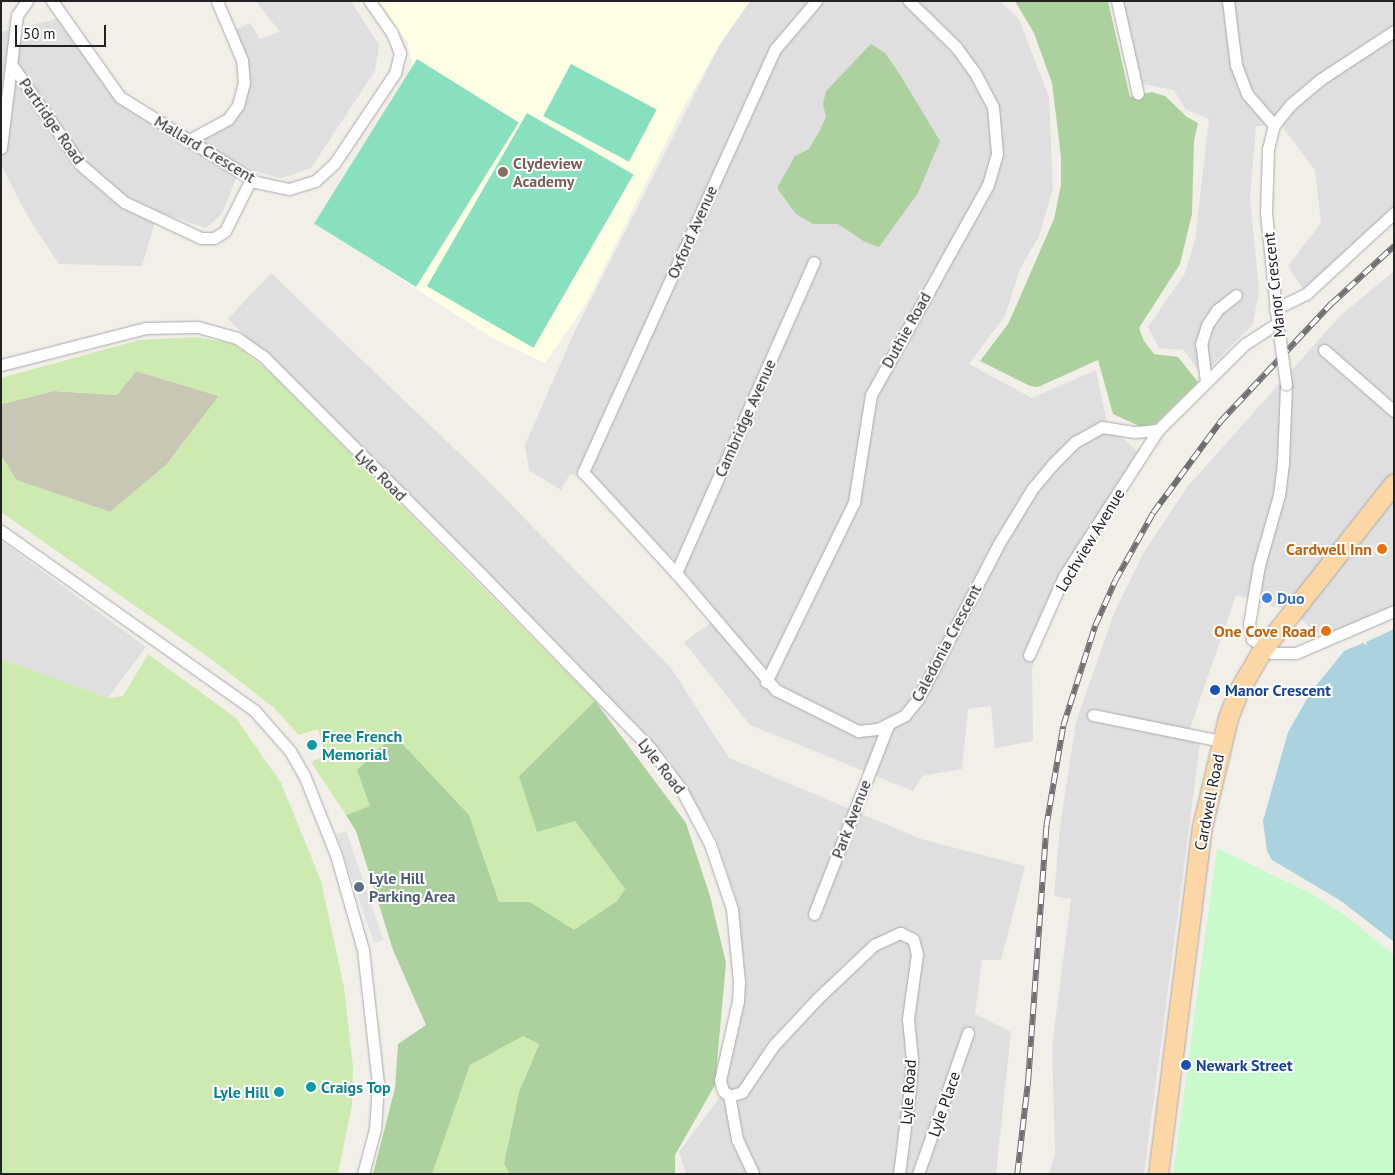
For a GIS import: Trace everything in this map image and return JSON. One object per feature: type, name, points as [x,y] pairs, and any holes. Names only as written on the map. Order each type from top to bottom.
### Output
[{"type":"main road","name":"Cardwell Road","points":[[1158,1174],[1199,852],[1207,798],[1221,741],[1239,690],[1262,649],[1394,483]]},
{"type":"street","points":[[1,148],[17,15],[27,1]]},
{"type":"street","name":"Mallard Crescent","points":[[52,1],[120,97],[252,179],[289,190],[315,181],[334,164],[395,73],[400,53],[392,33],[370,1]]},
{"type":"street","points":[[189,140],[228,119],[238,105],[244,83],[242,60],[217,1]]},
{"type":"street","name":"Oxford Avenue","points":[[584,472],[775,48],[816,1]]},
{"type":"street","name":"Duthie Road","points":[[766,682],[854,502],[871,395],[988,185],[997,153],[993,107],[976,73],[956,46],[909,1]]},
{"type":"street","points":[[1117,1],[1138,94]]},
{"type":"street","points":[[1228,1],[1236,65],[1247,94],[1274,125]]},
{"type":"street","name":"Manor Crescent","points":[[1262,649],[1252,639],[1249,624],[1259,565],[1279,495],[1286,431],[1286,385],[1275,309],[1266,213],[1268,149],[1274,125],[1290,105],[1321,79],[1394,31]]},
{"type":"street","name":"Partridge Road","points":[[12,65],[80,165],[124,202],[201,238],[214,238],[225,231],[252,179]]},
{"type":"street","points":[[1275,309],[1306,294],[1394,213]]},
{"type":"street","name":"Cambridge Avenue","points":[[676,573],[814,262]]},
{"type":"street","points":[[1206,382],[1201,360],[1207,325],[1216,310],[1236,295]]},
{"type":"street","name":"Lyle Road","points":[[1,365],[127,331],[165,325],[190,326],[237,338],[264,357],[299,392],[603,699],[650,748],[681,789],[716,857],[732,909],[739,982],[738,1001],[720,1080],[722,1091],[730,1095],[742,1092],[774,1045],[816,999],[874,945],[891,935],[908,936],[913,939],[918,954],[908,1019],[912,1059],[899,1174]]},
{"type":"street","points":[[1158,430],[1245,344],[1278,328]]},
{"type":"street","points":[[1324,350],[1394,411]]},
{"type":"street","name":"Caledonia Crescent","points":[[584,472],[676,573],[766,682],[784,696],[847,727],[868,731],[888,725],[904,715],[918,700],[998,545],[1032,489],[1052,465],[1075,442],[1102,427],[1135,432],[1158,430]]},
{"type":"street","name":"Lochview Avenue","points":[[1029,655],[1064,576],[1158,430]]},
{"type":"street","points":[[1,531],[254,710],[290,751],[304,775],[336,855],[365,966],[378,1083],[375,1129],[364,1174]]},
{"type":"street","points":[[1262,649],[1281,654],[1304,651],[1394,612]]},
{"type":"street","points":[[1093,715],[1221,741]]},
{"type":"street","name":"Park Avenue","points":[[814,914],[888,725]]},
{"type":"street","name":"Lyle Place","points":[[918,1174],[968,1033]]},
{"type":"street","points":[[730,1095],[737,1139],[753,1174]]},
{"type":"shaded area","points":[[256,1],[351,1],[379,45],[375,71],[311,168],[282,178],[240,168],[222,214],[206,228],[158,212],[142,266],[59,264],[27,215],[1,165],[1,32],[57,19],[117,103],[190,146],[232,123],[246,80],[231,32],[250,23],[260,39],[280,32]]},
{"type":"shaded area","name":"Clydeview Academy","points":[[380,1],[750,1],[720,44],[680,114],[587,302],[545,363],[494,339],[325,230],[412,66],[408,43]]},
{"type":"shaded area","points":[[750,1],[1000,1],[1019,19],[1049,97],[1053,188],[1039,236],[1020,269],[1005,316],[969,364],[1032,398],[1096,370],[1107,423],[1139,453],[1064,573],[1032,668],[1033,741],[995,748],[991,706],[968,709],[962,769],[922,776],[913,791],[750,725],[684,642],[719,617],[679,565],[590,478],[570,474],[561,490],[529,470],[525,445],[572,337],[720,44]]},
{"type":"shaded area","points":[[1120,1],[1394,1],[1394,214],[1306,293],[1288,266],[1321,223],[1315,170],[1282,126],[1256,126],[1250,198],[1259,290],[1253,324],[1202,376],[1184,350],[1159,348],[1148,327],[1185,273],[1195,240],[1209,119],[1185,109],[1174,90],[1137,83]]},
{"type":"shaded area","points":[[1394,271],[1394,611],[1326,641],[1291,611],[1236,595],[1188,734],[1201,736],[1144,1174],[1049,1174],[1055,1153],[1052,1046],[1071,899],[1054,896],[1060,826],[1076,722],[1114,613],[1143,554],[1187,487],[1340,316]]},
{"type":"shaded area","points":[[271,273],[482,475],[671,668],[729,758],[921,839],[1025,866],[1001,960],[982,960],[975,1014],[1011,1032],[996,1174],[686,1174],[679,1152],[722,1094],[741,965],[738,905],[715,836],[670,761],[228,319]]},
{"type":"shaded area","points":[[136,371],[219,396],[166,465],[110,512],[16,480],[1,455],[1,404],[54,391],[117,395]]},
{"type":"shaded area","points":[[1,541],[146,647],[108,698],[1,659]]},
{"type":"shaded area","name":"Lyle Hill Parking Area","points":[[346,831],[383,940],[374,943],[337,834]]},
{"type":"green space","points":[[1015,1],[1108,1],[1130,97],[1152,92],[1165,96],[1187,117],[1198,123],[1194,141],[1192,214],[1180,264],[1139,328],[1144,341],[1154,354],[1178,357],[1198,382],[1155,424],[1141,427],[1113,414],[1098,360],[1038,387],[1030,386],[980,361],[1008,324],[1054,219],[1061,185],[1061,157],[1052,83],[1034,33]]},
{"type":"green space","points":[[871,44],[885,53],[940,141],[918,193],[879,247],[865,242],[838,224],[813,224],[796,214],[777,188],[795,156],[809,149],[820,130],[826,117],[823,104],[826,91]]},
{"type":"green space","points":[[417,59],[519,123],[416,287],[314,224]]},
{"type":"green space","points":[[571,64],[657,110],[629,162],[543,116]]},
{"type":"green space","points":[[527,113],[634,174],[534,348],[427,286]]},
{"type":"green space","points":[[196,337],[234,344],[269,371],[595,701],[519,776],[575,821],[625,889],[617,901],[574,931],[530,902],[499,902],[469,815],[370,806],[346,815],[311,762],[326,755],[318,729],[299,735],[273,707],[211,659],[1,512],[1,455],[16,480],[110,512],[166,465],[219,396],[136,371],[117,395],[54,391],[1,404],[1,378],[139,340]]},
{"type":"green space","points":[[148,654],[236,718],[281,783],[321,881],[344,987],[353,1066],[352,1105],[338,1174],[1,1174],[1,659],[108,698],[123,696]]},
{"type":"green space","points":[[595,701],[686,823],[710,896],[726,963],[715,1085],[675,1155],[675,1174],[510,1174],[504,1164],[519,1092],[539,1044],[523,1036],[470,1065],[432,1174],[373,1174],[395,1088],[398,1044],[426,1025],[393,950],[356,831],[346,815],[370,806],[357,770],[394,735],[469,815],[499,902],[530,902],[574,930],[617,901],[625,889],[575,821],[537,832],[519,776]]},
{"type":"green space","points":[[1217,848],[1314,895],[1343,914],[1394,955],[1394,1174],[1173,1174]]},
{"type":"green space","points":[[523,1035],[539,1043],[519,1092],[504,1164],[510,1174],[432,1174],[470,1065]]},
{"type":"water","points":[[1394,629],[1394,942],[1341,901],[1272,860],[1267,851],[1263,821],[1288,732],[1311,692],[1344,651],[1363,643],[1367,645],[1366,642]]},
{"type":"railway","points":[[1017,1174],[1028,1080],[1046,827],[1063,726],[1095,626],[1115,581],[1153,513],[1220,422],[1331,304],[1394,246]]},
{"type":"place","name":"Clydeview Academy","points":[[503,172]]},
{"type":"place","name":"Cardwell Inn","points":[[1382,549]]},
{"type":"place","name":"Duo","points":[[1267,598]]},
{"type":"place","name":"One Cove Road","points":[[1326,631]]},
{"type":"place","name":"Manor Crescent","points":[[1215,690]]},
{"type":"place","name":"Free French Memorial","points":[[312,745]]},
{"type":"place","name":"Lyle Hill Parking Area","points":[[359,887]]},
{"type":"place","name":"Newark Street","points":[[1186,1065]]},
{"type":"place","name":"Craigs Top","points":[[311,1087]]},
{"type":"place","name":"Lyle Hill","points":[[279,1092]]}]
